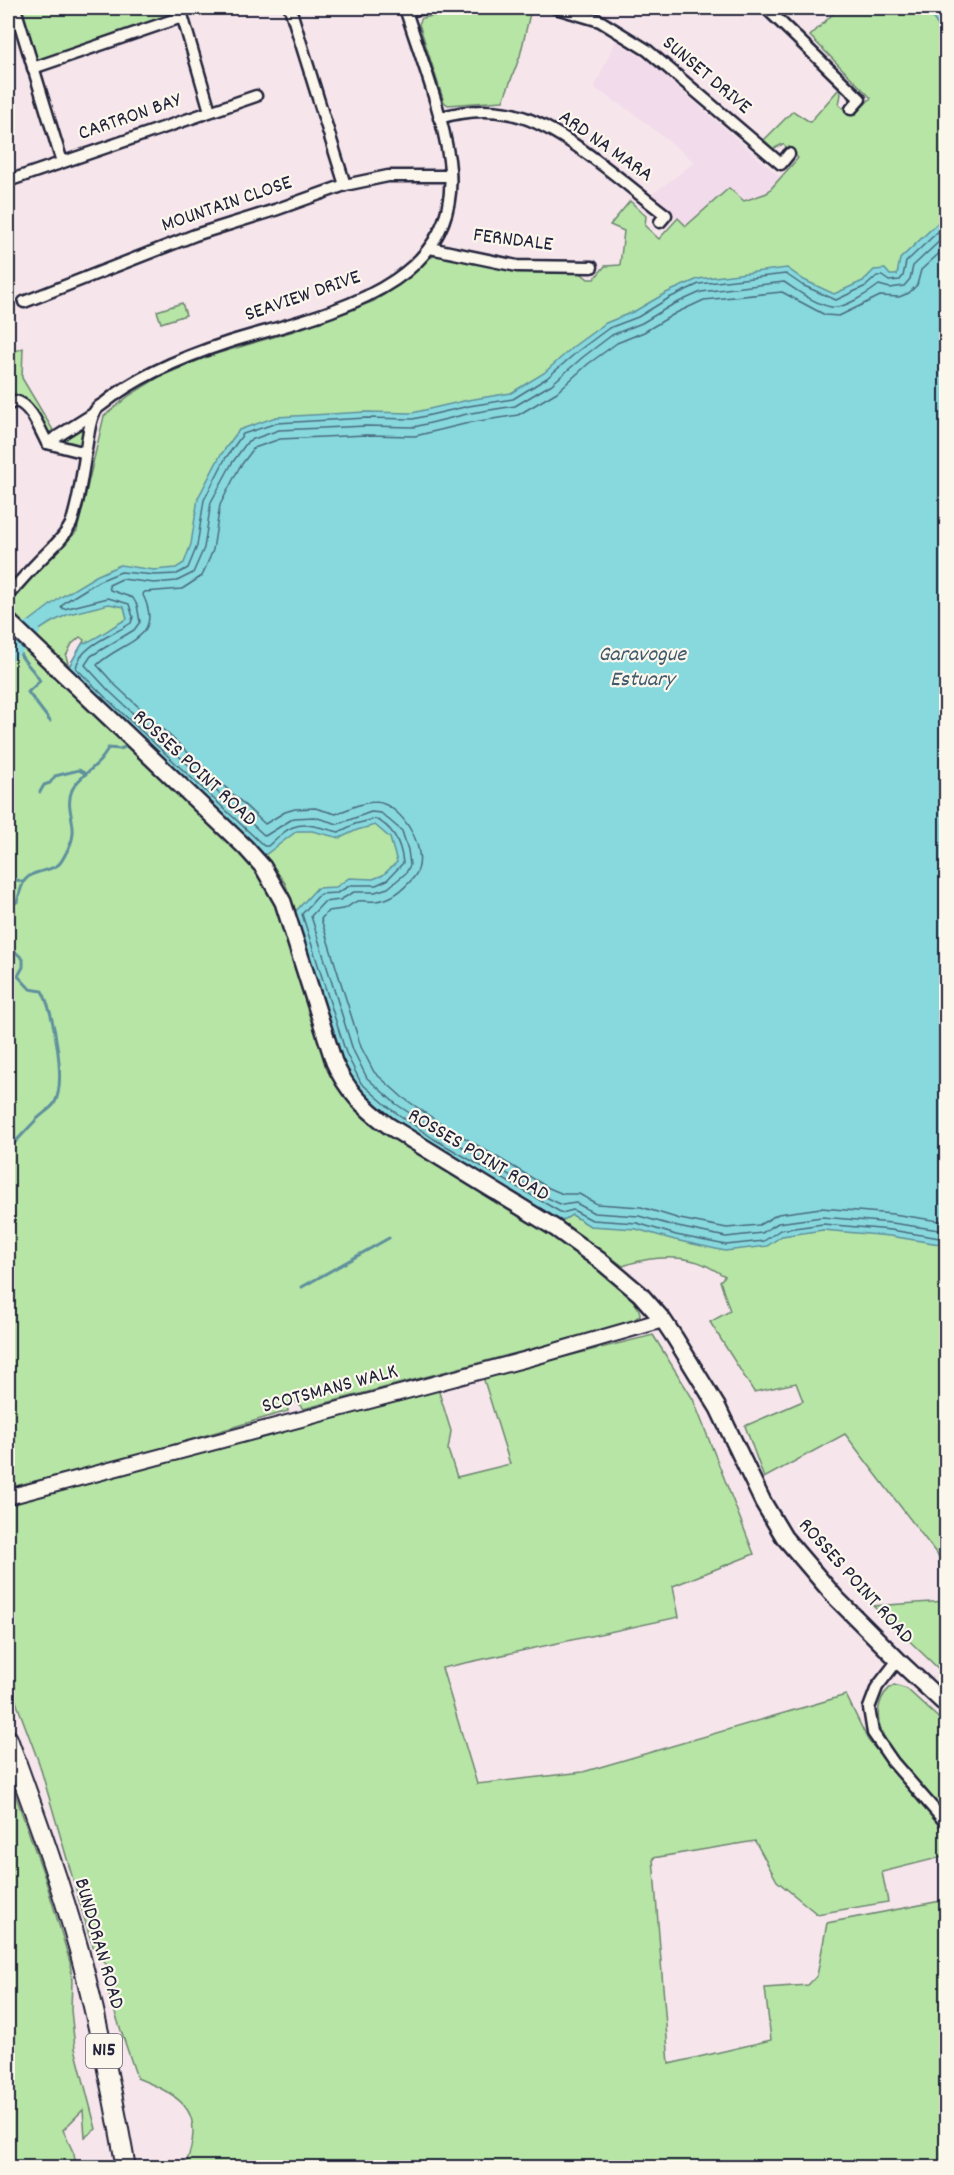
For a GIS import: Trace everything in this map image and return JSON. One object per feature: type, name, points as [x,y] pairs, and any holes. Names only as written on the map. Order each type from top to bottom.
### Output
[{"type":"highway","name":"BUNDORAN ROAD","points":[[8,1738],[49,1855],[78,1949],[105,2058],[126,2168]]},
{"type":"main road","name":"ROSSES POINT ROAD","points":[[12,625],[245,847],[262,867],[284,902],[334,1062],[341,1078],[354,1097],[389,1126],[555,1228],[640,1294],[663,1320],[718,1408],[763,1502],[784,1538],[830,1592],[946,1705]]},
{"type":"street","name":"CARTRON BAY","points":[[15,8],[62,162]]},
{"type":"street","points":[[290,8],[345,185]]},
{"type":"street","points":[[406,9],[425,8]]},
{"type":"street","name":"SUNSET DRIVE","points":[[556,8],[600,21],[647,50],[781,164],[789,154]]},
{"type":"street","points":[[766,8],[860,99],[851,109]]},
{"type":"street","name":"SEAVIEW DRIVE","points":[[47,443],[93,414],[122,390],[171,364],[227,343],[359,301],[384,288],[408,270],[430,248],[443,224],[450,176],[449,160],[439,118],[406,9]]},
{"type":"street","name":"CARTRON BAY","points":[[33,68],[181,12],[210,111]]},
{"type":"street","name":"CARTRON BAY","points":[[8,181],[256,96]]},
{"type":"street","name":"ARD NA MARA","points":[[439,118],[463,111],[510,113],[557,133],[666,215],[660,222]]},
{"type":"street","name":"MOUNTAIN CLOSE","points":[[24,302],[195,235],[345,185],[388,176],[450,176]]},
{"type":"street","name":"FERNDALE","points":[[430,248],[517,266],[592,267]]},
{"type":"street","points":[[8,405],[15,401],[21,402],[27,408],[47,443],[86,453]]},
{"type":"street","points":[[8,595],[68,530],[77,502],[93,414]]},
{"type":"street","name":"SCOTSMANS WALK","points":[[8,1497],[520,1361],[663,1320]]},
{"type":"street","points":[[898,1660],[877,1687],[869,1708],[873,1733],[893,1762],[946,1822]]},
{"type":"shaded area","points":[[616,40],[654,66],[781,178],[767,193],[744,201],[729,189],[686,226],[651,195],[695,162],[633,113],[594,88]]},
{"type":"green space","points":[[21,8],[175,8],[176,13],[37,63]]},
{"type":"green space","name":"Garavogue Estuary","points":[[839,8],[946,8],[946,1566],[845,1434],[764,1478],[745,1426],[803,1401],[796,1383],[754,1392],[710,1322],[730,1311],[720,1281],[725,1276],[702,1263],[677,1258],[649,1259],[623,1266],[550,1213],[431,1144],[388,1115],[341,1056],[293,904],[285,883],[265,855],[99,701],[9,613],[11,600],[77,531],[104,416],[130,395],[159,377],[209,356],[294,331],[374,301],[397,286],[429,258],[437,255],[462,260],[577,270],[588,279],[594,279],[605,266],[620,265],[624,231],[610,225],[630,201],[646,216],[645,226],[659,239],[678,218],[686,226],[729,188],[744,201],[767,193],[798,158],[783,144],[773,149],[764,140],[793,111],[810,122],[839,89],[841,94],[839,105],[853,116],[871,98],[810,36]],"holes":[[[80,637],[84,640],[81,646],[69,667],[66,656],[72,644]]]},
{"type":"green space","points":[[531,9],[520,56],[503,101],[448,105],[444,102],[419,24],[422,18],[458,11]]},
{"type":"green space","points":[[182,303],[186,315],[161,323],[157,311]]},
{"type":"green space","points":[[23,348],[22,378],[53,430],[50,432],[45,430],[27,400],[22,397],[8,397],[8,354]]},
{"type":"green space","points":[[83,425],[81,446],[65,443],[66,437]]},
{"type":"green space","points":[[22,642],[244,855],[269,891],[278,909],[344,1093],[586,1260],[634,1301],[640,1315],[630,1323],[303,1409],[296,1401],[287,1403],[288,1411],[135,1456],[8,1488],[8,655]]},
{"type":"green space","points":[[653,1335],[693,1399],[754,1554],[673,1586],[679,1617],[442,1668],[477,1784],[583,1772],[846,1695],[868,1740],[946,1832],[946,1856],[882,1872],[888,1902],[817,1914],[777,1881],[755,1841],[653,1858],[669,2064],[771,2040],[765,1988],[808,1985],[817,1976],[827,1923],[946,1900],[946,2167],[185,2167],[191,2148],[192,2120],[179,2101],[154,2085],[137,2078],[109,1995],[117,1986],[91,1941],[39,1763],[8,1680],[8,1504],[438,1389],[451,1431],[448,1450],[457,1477],[510,1464],[483,1377]]},
{"type":"green space","points":[[946,1601],[946,1676],[873,1606]]},
{"type":"green space","points":[[894,1685],[907,1689],[946,1725],[946,1814],[892,1750],[881,1730],[878,1717],[880,1704],[885,1693]]},
{"type":"green space","points":[[8,1774],[45,1878],[70,1962],[75,2048],[96,2129],[85,2137],[83,2110],[63,2130],[74,2154],[76,2167],[8,2167]]},
{"type":"water","points":[[918,8],[946,8],[946,37],[932,17]]},
{"type":"water","name":"Garavogue Estuary","points":[[946,215],[946,1245],[890,1236],[823,1230],[782,1236],[767,1246],[725,1251],[636,1229],[590,1226],[572,1215],[562,1221],[431,1144],[388,1115],[356,1086],[341,1056],[295,912],[317,888],[336,887],[349,878],[373,879],[383,875],[397,862],[390,838],[375,825],[340,838],[312,831],[297,831],[265,855],[99,701],[68,668],[82,644],[127,619],[124,607],[109,604],[69,614],[33,634],[23,626],[61,597],[120,565],[154,570],[176,568],[184,563],[191,544],[198,498],[220,456],[239,430],[276,417],[366,412],[412,413],[511,393],[544,373],[574,346],[606,323],[698,279],[787,268],[804,280],[834,294],[863,281],[874,270],[885,269],[890,275],[897,275],[900,259]]},
{"type":"waterway","points":[[8,651],[30,631]]},
{"type":"waterway","points":[[16,644],[40,681],[28,692],[50,721]]},
{"type":"waterway","points":[[8,909],[17,902],[22,885],[28,877],[58,865],[64,856],[73,835],[70,798],[76,784],[101,760],[108,748],[120,749],[130,745]]},
{"type":"waterway","points":[[40,792],[44,785],[50,783],[55,776],[79,770],[86,774]]},
{"type":"waterway","points":[[8,877],[23,882]]},
{"type":"waterway","points":[[8,945],[23,959],[23,967],[18,976],[30,989],[42,991],[51,1015],[59,1065],[58,1094],[54,1104],[8,1149]]},
{"type":"waterway","points":[[302,1287],[389,1238]]}]
